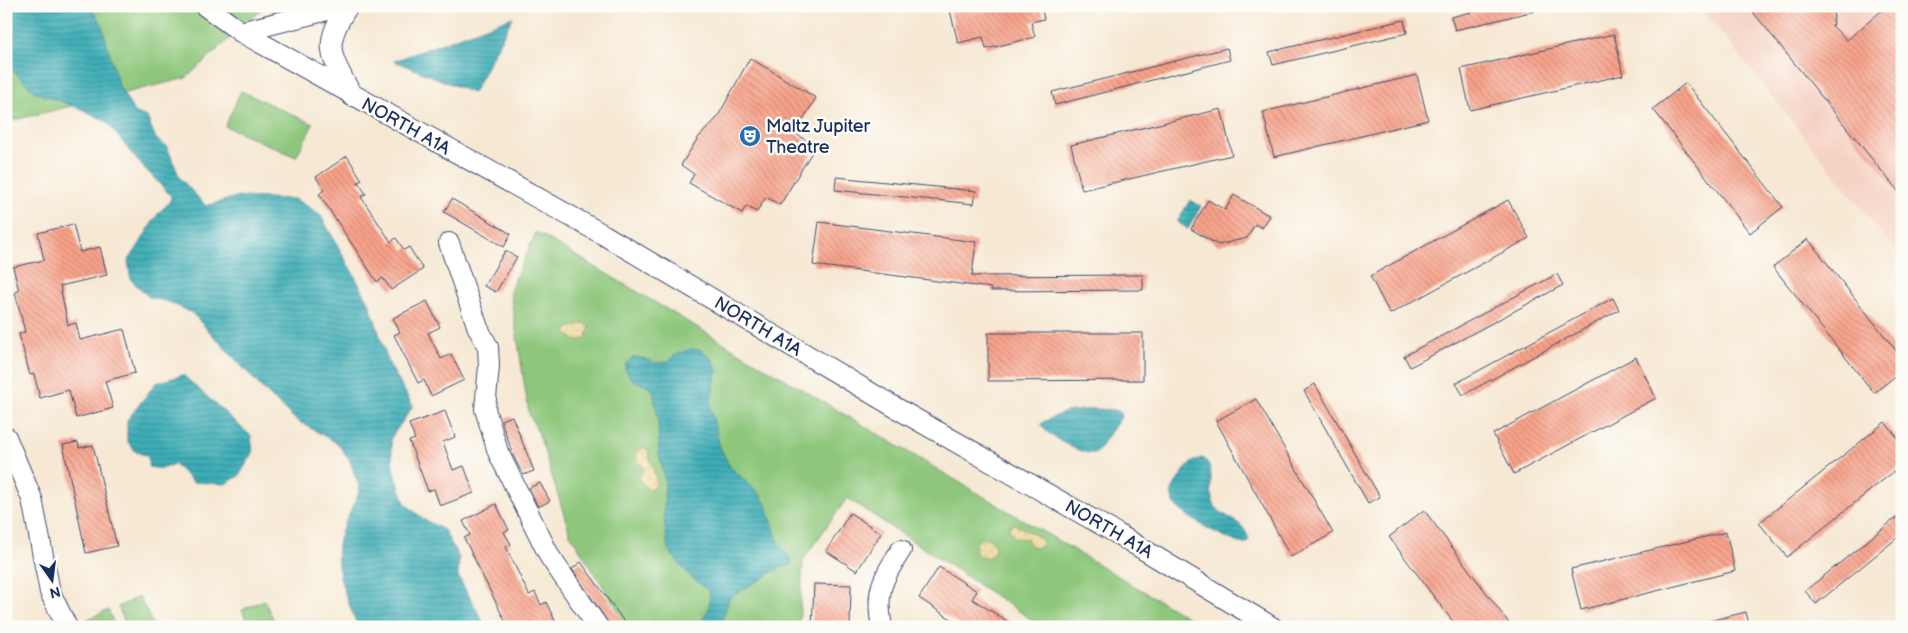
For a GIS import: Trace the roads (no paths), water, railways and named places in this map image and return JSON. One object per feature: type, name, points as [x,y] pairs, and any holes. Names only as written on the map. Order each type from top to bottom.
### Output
[{"type":"street","name":"NORTH A1A","points":[[205,6],[241,32],[352,96],[604,235],[898,409],[1116,533],[1272,627]]},
{"type":"street","points":[[241,32],[343,6]]},
{"type":"street","points":[[348,6],[336,24],[330,39],[335,64],[352,96]]},
{"type":"street","points":[[449,243],[478,328],[488,347],[489,366],[485,409],[498,452],[550,557],[598,627]]},
{"type":"street","points":[[6,437],[32,500],[50,592],[67,627]]},
{"type":"street","points":[[882,627],[878,607],[883,577],[901,550]]},
{"type":"water","points":[[6,6],[89,6],[101,22],[118,84],[134,112],[147,117],[156,139],[167,147],[180,178],[206,206],[236,197],[295,199],[320,214],[369,302],[389,364],[413,406],[391,438],[393,468],[405,503],[423,519],[444,530],[459,558],[458,576],[486,627],[358,627],[342,585],[338,563],[339,540],[360,489],[349,459],[337,443],[296,420],[264,390],[192,313],[169,302],[149,297],[131,280],[128,261],[158,214],[170,201],[171,196],[135,158],[107,122],[84,110],[35,92],[6,64]]},
{"type":"water","points":[[513,17],[473,93],[394,61]]},
{"type":"water","points":[[1190,200],[1201,206],[1188,229],[1177,222]]},
{"type":"water","points":[[691,349],[701,350],[714,361],[717,371],[710,406],[720,447],[730,467],[759,493],[767,506],[778,541],[792,561],[791,566],[783,566],[729,598],[722,621],[717,627],[697,627],[706,614],[710,595],[708,590],[691,577],[668,550],[664,517],[665,481],[659,455],[658,419],[653,390],[630,378],[625,369],[626,363],[634,357],[663,363],[670,361],[673,356]]},
{"type":"water","points":[[183,375],[251,436],[253,453],[239,476],[225,484],[193,482],[174,464],[161,469],[149,467],[148,456],[136,452],[127,441],[127,420],[156,383]]},
{"type":"water","points":[[1094,409],[1115,410],[1120,412],[1121,417],[1097,452],[1084,452],[1067,445],[1051,435],[1041,425],[1043,422],[1065,412]]},
{"type":"water","points":[[1203,458],[1211,472],[1213,502],[1220,512],[1242,526],[1249,540],[1245,544],[1229,539],[1194,520],[1177,507],[1173,501],[1172,494],[1176,482],[1192,462]]},
{"type":"place","name":"Maltz Jupiter Theatre","points":[[750,136]]}]
